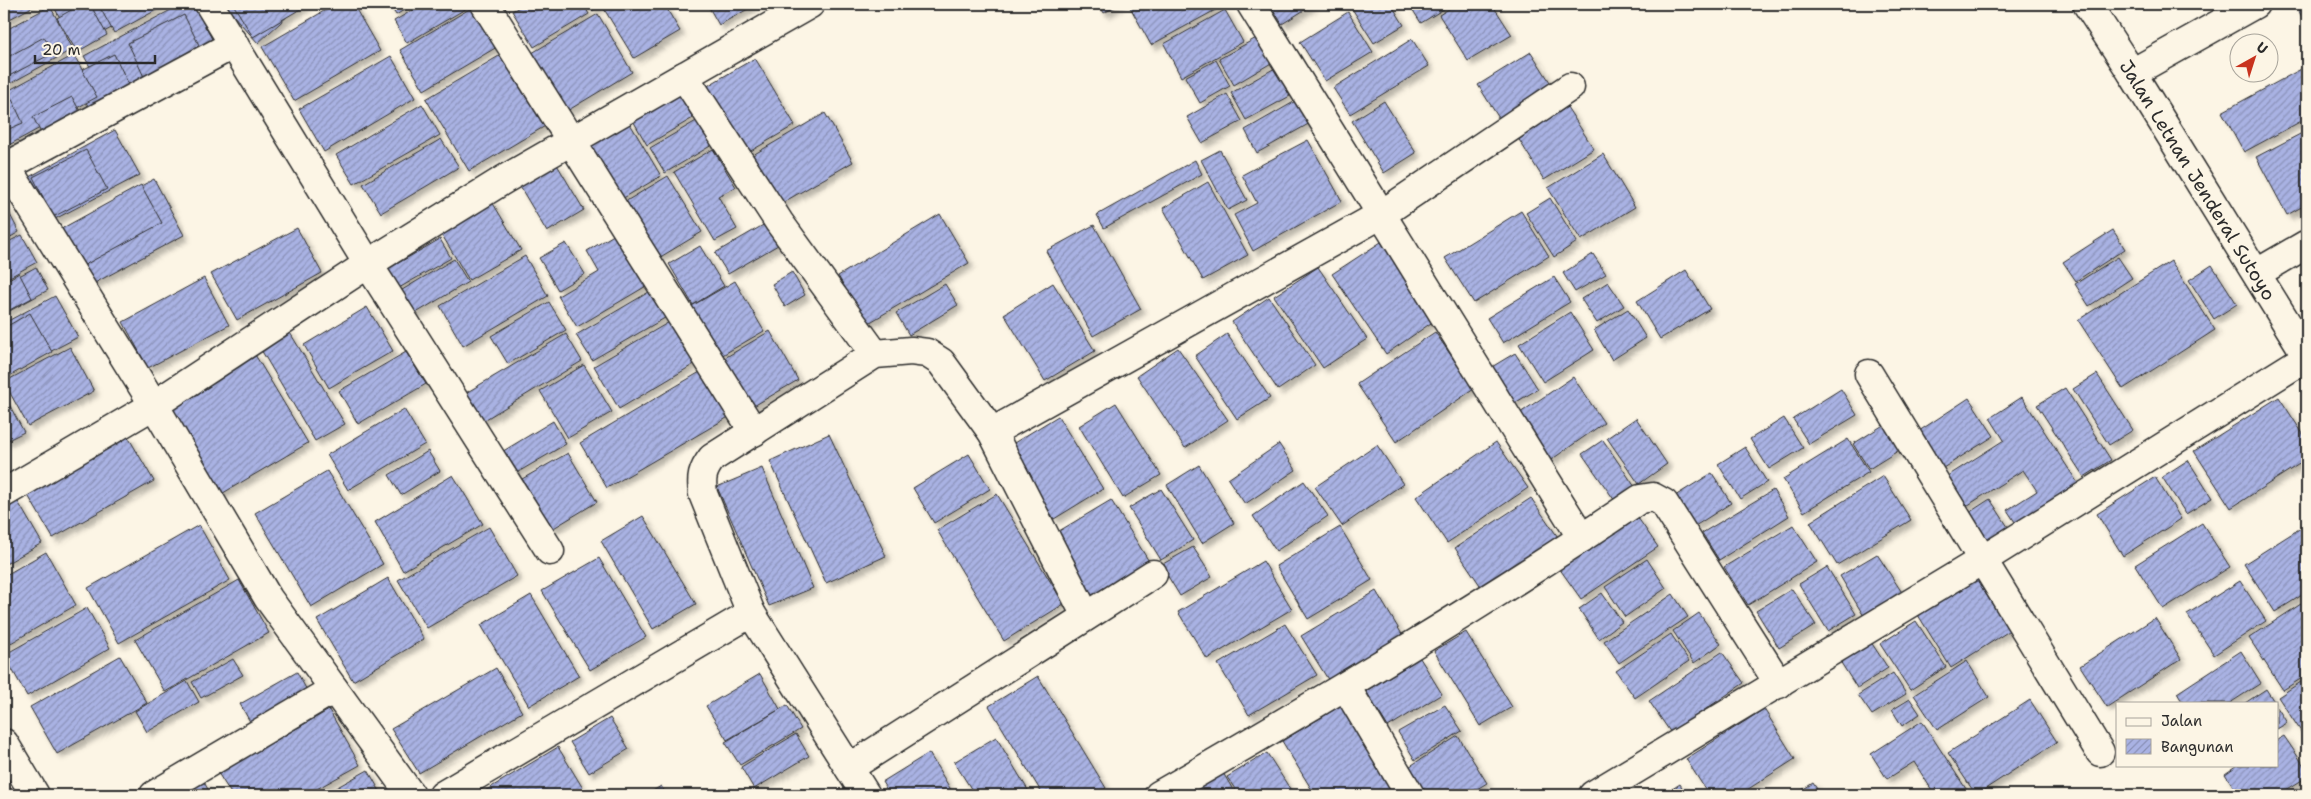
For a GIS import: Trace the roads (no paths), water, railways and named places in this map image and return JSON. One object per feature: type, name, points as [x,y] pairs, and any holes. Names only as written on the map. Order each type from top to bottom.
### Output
[{"type":"street","points":[[209,4],[368,264],[550,551]]},
{"type":"street","points":[[485,4],[754,432]]},
{"type":"street","points":[[4,493],[154,404],[368,264],[505,179],[810,4]]},
{"type":"street","points":[[1251,4],[1582,538]]},
{"type":"street","name":"Jalan Letnan Jenderal Sutoyo","points":[[2087,4],[2132,73],[2307,356]]},
{"type":"street","points":[[2132,73],[2255,4]]},
{"type":"street","points":[[234,44],[4,166],[154,404],[268,598],[411,795]]},
{"type":"street","points":[[684,76],[779,222],[875,354]]},
{"type":"street","points":[[992,432],[1382,214],[1570,87]]},
{"type":"street","points":[[2257,273],[2307,244]]},
{"type":"street","points":[[866,795],[751,612],[703,494],[701,475],[712,458],[875,354],[911,351],[927,352],[941,362],[992,432],[1086,616]]},
{"type":"street","points":[[1593,795],[1984,559],[2307,356]]},
{"type":"street","points":[[1869,374],[1984,559],[2100,752]]},
{"type":"street","points":[[1159,795],[1346,688],[1582,538],[1640,498],[1653,497],[1664,503],[1779,684]]},
{"type":"street","points":[[849,768],[1152,574]]},
{"type":"street","points":[[444,795],[751,612]]},
{"type":"street","points":[[1346,688],[1410,795]]},
{"type":"street","points":[[154,795],[334,689]]},
{"type":"street","points":[[4,742],[35,795]]}]
